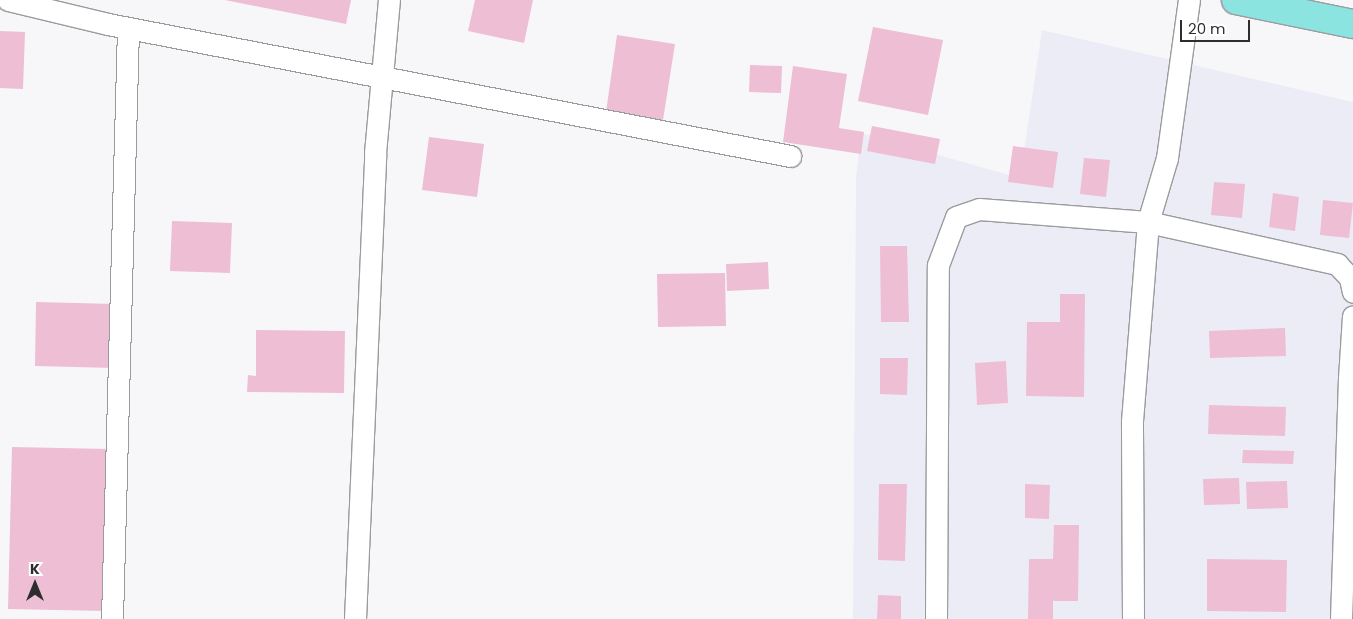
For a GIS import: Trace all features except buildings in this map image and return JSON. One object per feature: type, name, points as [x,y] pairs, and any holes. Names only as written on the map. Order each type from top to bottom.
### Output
[{"type":"highway","points":[[1236,0],[1353,24]]},
{"type":"street","points":[[8,0],[128,28],[790,156]]},
{"type":"street","points":[[355,619],[375,163],[389,0]]},
{"type":"street","points":[[1132,619],[1132,421],[1148,222],[1167,158],[1189,0]]},
{"type":"street","points":[[112,619],[128,28]]},
{"type":"street","points":[[936,619],[938,265],[956,217],[979,209],[1148,222],[1337,264],[1350,278],[1353,292]]},
{"type":"street","points":[[1341,619],[1349,378],[1353,316]]},
{"type":"shaded area","points":[[1042,30],[1353,102],[1353,619],[853,619],[856,177],[861,133],[1020,178]]}]
